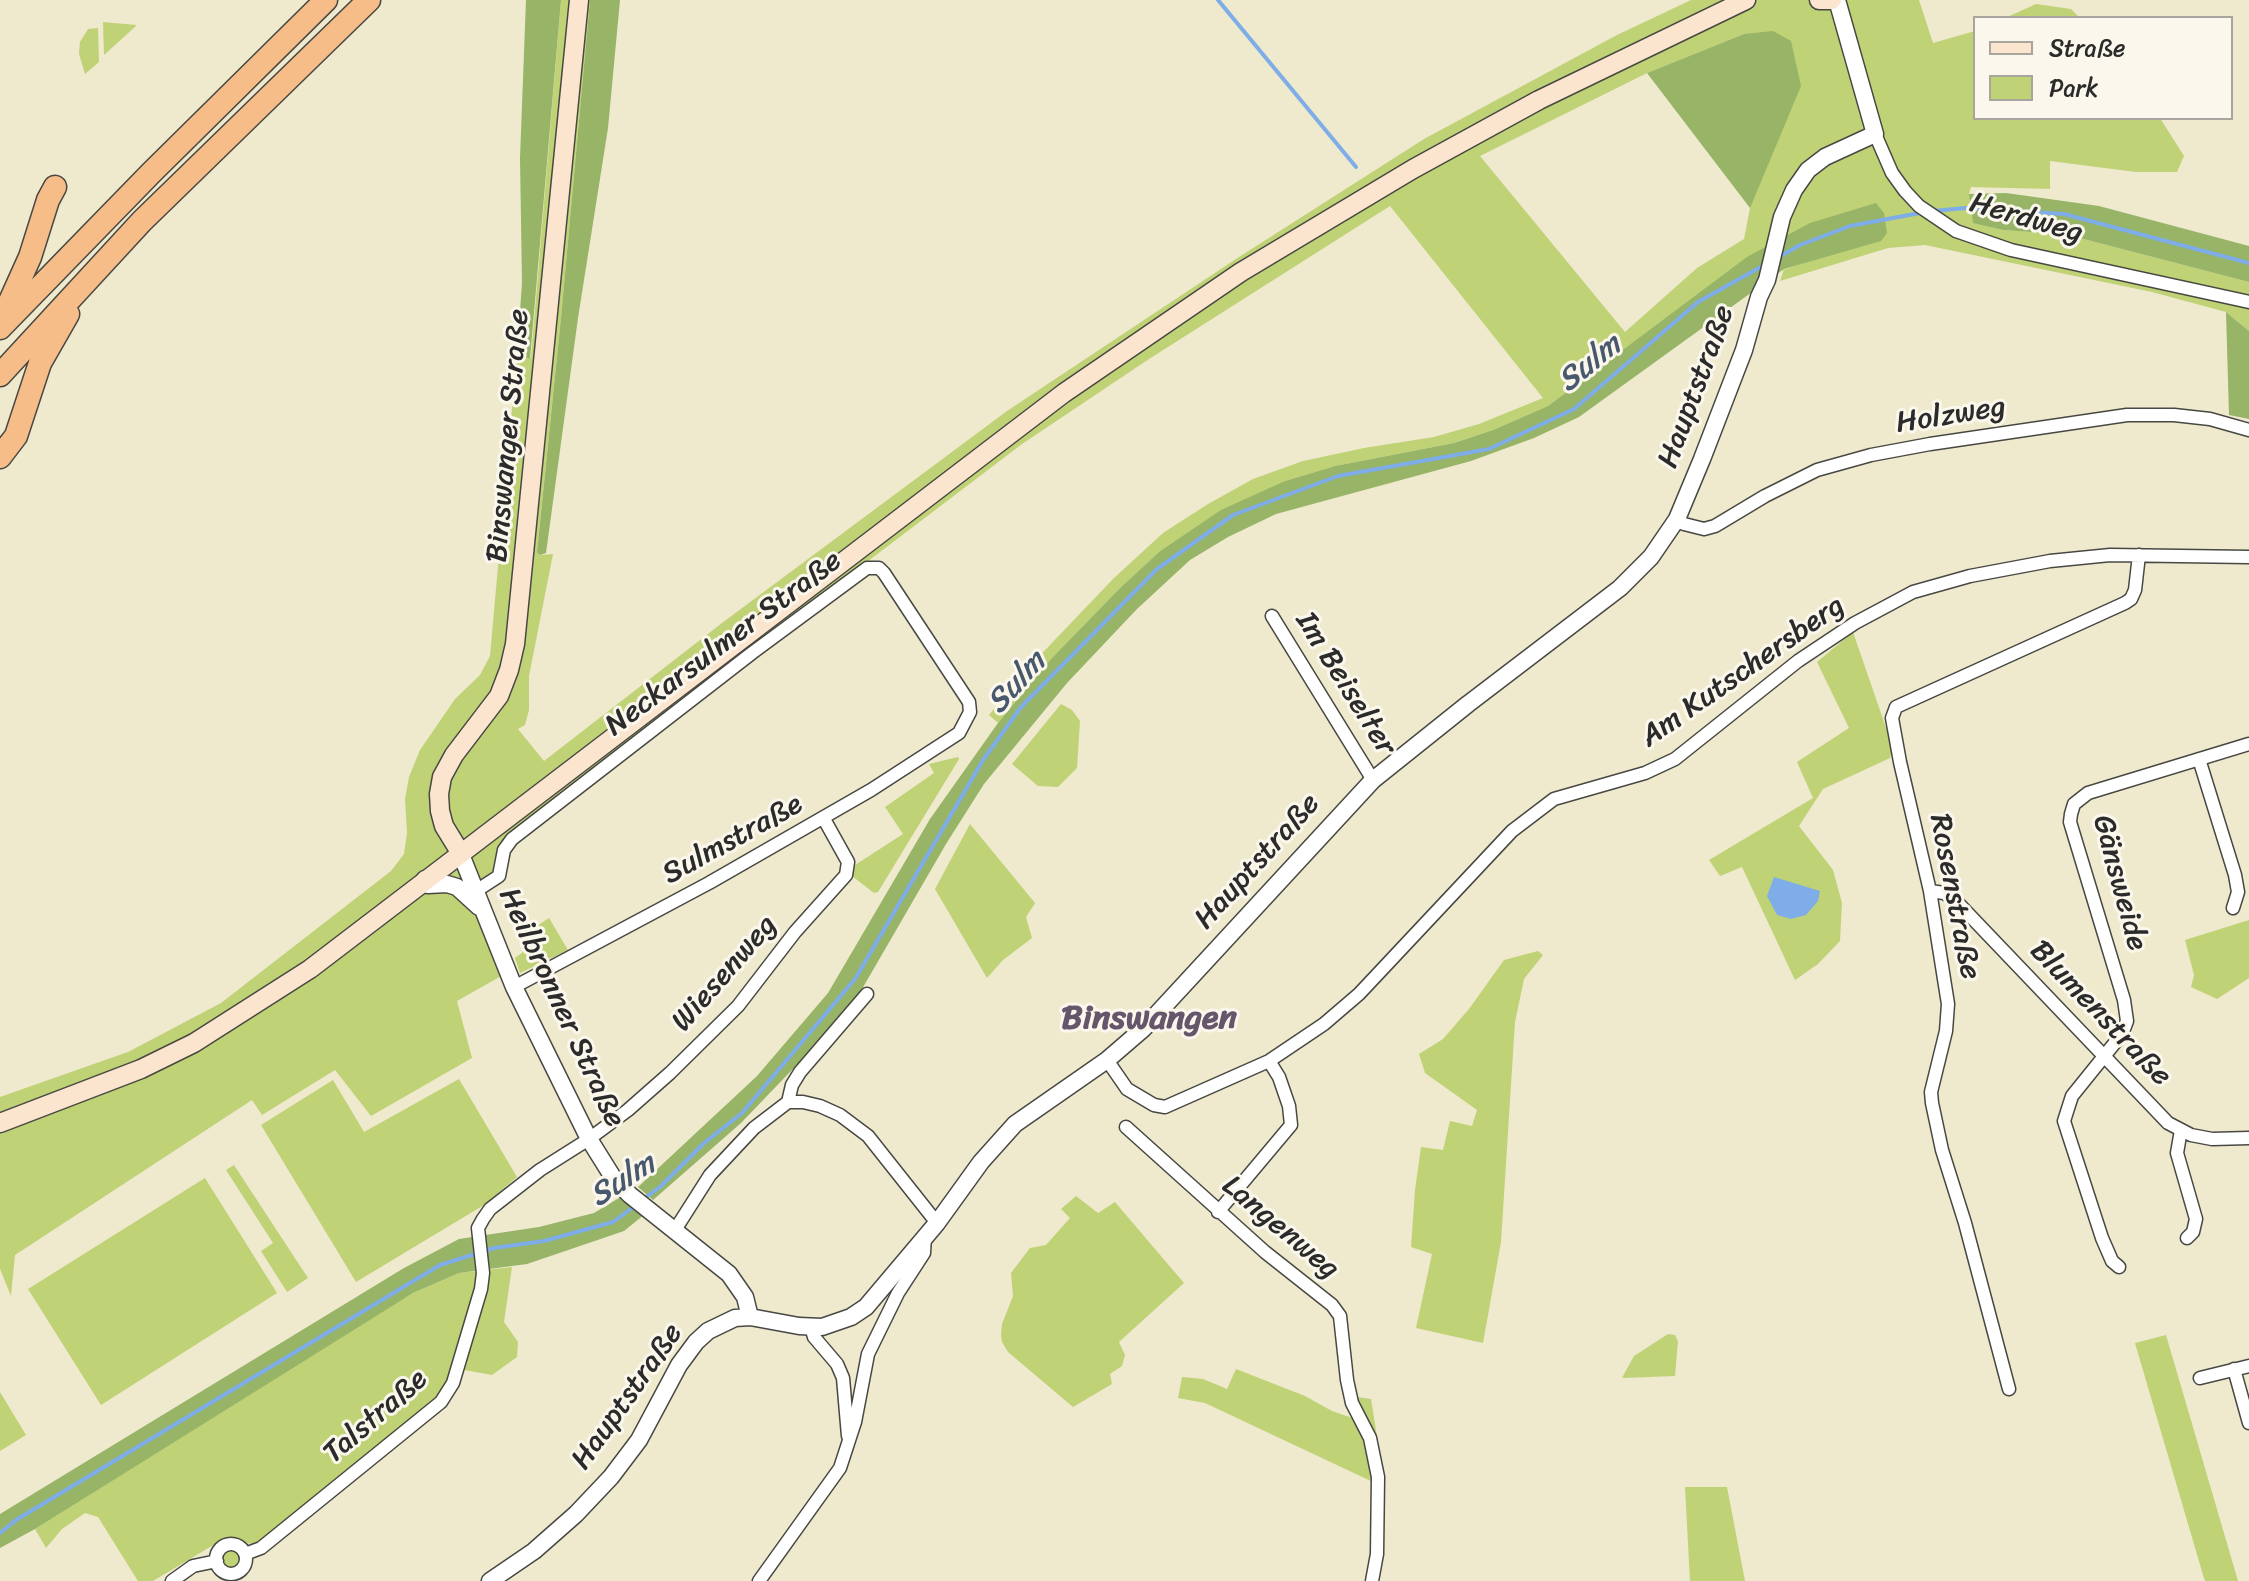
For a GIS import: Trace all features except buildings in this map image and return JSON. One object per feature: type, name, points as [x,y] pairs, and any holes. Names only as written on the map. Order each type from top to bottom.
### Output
[{"type":"highway","points":[[0,326],[326,0]]},
{"type":"highway","points":[[0,375],[142,221],[369,0]]},
{"type":"highway","points":[[0,326],[30,257],[55,187]]},
{"type":"highway","points":[[0,457],[16,436],[40,363],[86,281]]},
{"type":"main road","name":"Binswanger Straße","points":[[460,852],[444,826],[439,794],[442,777],[454,755],[499,696],[515,644],[579,0]]},
{"type":"main road","points":[[0,1123],[102,1085],[194,1043],[310,969],[1051,402],[1241,272],[1413,169],[1539,100],[1746,0]]},
{"type":"main road","points":[[1819,0],[1835,0]]},
{"type":"street","name":"Herdweg","points":[[1835,0],[1875,134],[1892,173],[1905,191],[1941,223],[1975,239],[2011,250],[2249,302]]},
{"type":"street","name":"Hauptstraße","points":[[490,1581],[534,1551],[576,1514],[627,1458],[679,1365],[696,1342],[721,1323],[750,1317],[811,1327],[831,1324],[866,1307],[1015,1124],[1107,1060],[1168,1003],[1373,780],[1620,588],[1651,557],[1677,519],[1724,404],[1767,280],[1782,217],[1794,190],[1808,170],[1825,157],[1875,134]]},
{"type":"street","name":"Holzweg","points":[[1677,519],[1704,529],[1715,526],[1817,470],[1871,455],[1930,444],[2127,415],[2210,419],[2249,430]]},
{"type":"street","name":"Am Kutschersberg","points":[[1107,1060],[1127,1089],[1154,1105],[1165,1107],[1269,1061],[1324,1024],[1359,994],[1512,831],[1554,799],[1645,773],[1675,759],[1798,661],[1855,623],[1913,592],[1970,576],[2050,561],[2139,555],[2249,557]]},
{"type":"street","name":"Rosenstraße","points":[[2009,1389],[1965,1223],[1942,1150],[1932,1103],[1933,1080],[1946,1031],[1948,1004],[1930,891],[1893,729],[1894,711],[1896,707],[2125,603],[2135,590],[2139,555]]},
{"type":"street","name":"Neckarsulmer Straße","points":[[476,891],[499,876],[504,850],[512,839],[867,568],[879,568],[884,573],[969,702],[970,712],[966,722]]},
{"type":"street","name":"Im Beiselter","points":[[1272,616],[1373,780]]},
{"type":"street","name":"Sulmstraße","points":[[514,987],[590,949],[824,819],[959,733],[966,722]]},
{"type":"street","name":"Gänsweide","points":[[2105,1057],[2122,1034],[2127,1010],[2070,822],[2074,804],[2088,793],[2249,744]]},
{"type":"street","points":[[2199,759],[2235,875],[2238,892],[2233,908]]},
{"type":"street","name":"Wiesenweg","points":[[589,1139],[628,1110],[713,1033],[846,875],[848,862],[824,819]]},
{"type":"street","name":"Heilbronner Straße","points":[[460,852],[514,987],[589,1139],[614,1179],[630,1195],[729,1274],[745,1297],[750,1317]]},
{"type":"street","points":[[425,879],[428,885],[457,887],[483,911]]},
{"type":"street","name":"Blumenstraße","points":[[1930,891],[1944,893],[1955,900],[2168,1123],[2212,1139],[2249,1138]]},
{"type":"street","points":[[788,1102],[792,1085],[800,1072],[867,994]]},
{"type":"street","points":[[2105,1057],[2072,1096],[2064,1121],[2102,1238],[2112,1261],[2119,1267]]},
{"type":"street","points":[[1218,1212],[1291,1125],[1289,1106],[1279,1077],[1269,1061]]},
{"type":"street","points":[[675,1230],[710,1175],[754,1128],[788,1102],[820,1106],[840,1115],[868,1136],[937,1223]]},
{"type":"street","name":"Langenweg","points":[[1126,1127],[1218,1212],[1332,1305],[1340,1316],[1352,1403],[1370,1438],[1378,1477],[1377,1554],[1372,1581]]},
{"type":"street","points":[[2181,1130],[2177,1153],[2196,1219],[2193,1232],[2187,1238]]},
{"type":"street","name":"Talstraße","points":[[245,1554],[261,1548],[441,1402],[453,1383],[483,1273],[478,1228],[490,1209],[540,1170],[589,1139]]},
{"type":"street","points":[[759,1581],[840,1468],[850,1443],[868,1354],[898,1293],[924,1253],[925,1236]]},
{"type":"street","points":[[811,1327],[814,1337],[837,1364],[843,1378],[850,1443]]},
{"type":"street","points":[[2200,1378],[2249,1366]]},
{"type":"street","points":[[2234,1369],[2249,1423]]},
{"type":"street","name":"Talstraße","points":[[230,1545],[245,1554],[244,1566],[232,1574],[222,1571],[217,1561],[218,1552],[230,1545]]},
{"type":"street","name":"Talstraße","points":[[172,1581],[193,1566],[217,1561]]},
{"type":"green space","points":[[526,0],[561,0],[530,359],[517,353],[522,283],[520,158]]},
{"type":"green space","points":[[561,0],[590,0],[537,551],[540,555],[553,554],[529,676],[529,710],[525,725],[518,729],[544,761],[722,623],[1007,411],[1239,257],[1424,139],[1617,35],[1691,0],[1919,0],[1933,43],[1973,32],[1973,120],[2161,120],[2184,156],[2177,172],[2136,172],[2050,161],[2050,189],[1971,187],[1969,194],[2004,230],[2068,235],[2249,282],[2249,331],[2226,312],[2152,292],[1925,245],[1888,248],[1780,281],[1784,270],[1685,305],[1548,406],[1454,443],[1335,466],[1285,481],[1159,552],[1050,660],[998,723],[989,715],[1028,668],[1114,578],[1163,533],[1208,504],[1253,479],[1303,461],[1434,437],[1479,424],[1543,398],[1390,206],[1149,359],[1022,444],[508,835],[496,869],[461,894],[484,928],[503,975],[457,1001],[472,1058],[371,1116],[335,1070],[262,1115],[252,1100],[15,1255],[11,1296],[0,1269],[0,1097],[128,1052],[221,1003],[391,871],[404,854],[407,833],[405,799],[409,777],[420,750],[455,699],[480,675],[490,656],[517,353],[531,358]],"holes":[[[1744,34],[1750,208],[1744,239],[1697,268],[1625,332],[1480,156],[1647,73]]]},
{"type":"green space","points":[[590,0],[620,0],[608,128],[546,553],[540,555],[537,552]]},
{"type":"green space","points":[[2036,4],[2071,9],[2078,16],[2009,16]]},
{"type":"green space","points":[[103,22],[136,25],[136,26],[104,55]]},
{"type":"green space","points":[[98,28],[99,62],[85,74],[79,54],[80,42],[88,29]]},
{"type":"green space","points":[[1773,31],[1791,41],[1801,86],[1750,208],[1647,73],[1744,34]]},
{"type":"green space","points":[[2006,193],[2099,206],[2249,246],[2249,282],[2068,235],[2004,230],[1973,223],[1969,194]]},
{"type":"green space","points":[[1876,203],[1884,213],[1887,233],[1881,241],[1784,269],[1579,417],[1534,438],[1471,461],[1276,514],[1190,560],[1137,609],[1067,683],[984,784],[862,989],[813,1048],[741,1123],[653,1200],[638,1187],[757,1076],[828,993],[930,819],[998,723],[1050,660],[1159,552],[1221,510],[1285,481],[1335,466],[1454,443],[1548,406],[1747,257],[1810,223]]},
{"type":"green space","points":[[2226,312],[2249,331],[2249,419],[2229,415]]},
{"type":"green space","points":[[1853,632],[1893,748],[1890,758],[1823,789],[1799,826],[1833,870],[1842,903],[1840,941],[1818,964],[1795,980],[1742,867],[1720,876],[1709,860],[1813,798],[1797,762],[1849,728],[1817,662]]},
{"type":"green space","points":[[1061,704],[1072,710],[1080,721],[1077,768],[1058,787],[1038,786],[1012,764]]},
{"type":"green space","points":[[958,757],[878,892],[874,893],[852,876],[855,865],[903,834],[885,807],[934,773],[929,764]]},
{"type":"green space","points":[[970,824],[1035,903],[1026,917],[1032,938],[1003,960],[987,978],[935,889]]},
{"type":"green space","points":[[549,918],[568,950],[520,973],[515,958],[543,937],[537,926]]},
{"type":"green space","points":[[2249,920],[2249,978],[2217,999],[2191,987],[2194,975],[2185,940]]},
{"type":"green space","points":[[1538,951],[1543,955],[1524,979],[1515,1022],[1501,1242],[1483,1343],[1416,1328],[1432,1254],[1411,1247],[1421,1147],[1443,1150],[1450,1121],[1472,1126],[1477,1110],[1425,1073],[1419,1054],[1443,1039],[1504,960]]},
{"type":"green space","points":[[459,1079],[517,1177],[484,1205],[356,1282],[261,1125],[333,1080],[364,1132]]},
{"type":"green space","points":[[234,1165],[308,1278],[287,1292],[261,1251],[273,1243],[226,1170]]},
{"type":"green space","points":[[205,1178],[277,1293],[101,1405],[28,1289]]},
{"type":"green space","points":[[624,1195],[645,1214],[624,1231],[527,1264],[459,1273],[413,1293],[0,1548],[0,1514],[404,1268],[459,1239],[539,1227],[594,1213]]},
{"type":"green space","points":[[1076,1196],[1098,1213],[1115,1202],[1184,1283],[1119,1342],[1125,1355],[1122,1366],[1110,1374],[1112,1384],[1073,1407],[1008,1352],[1001,1335],[1013,1296],[1011,1273],[1030,1248],[1046,1245],[1070,1218],[1061,1209]]},
{"type":"green space","points":[[512,1267],[504,1322],[518,1342],[517,1357],[492,1375],[453,1368],[439,1399],[259,1546],[232,1539],[220,1541],[153,1581],[138,1581],[98,1517],[85,1513],[62,1529],[46,1548],[35,1529],[413,1293],[459,1273]]},
{"type":"green space","points":[[1668,1334],[1675,1335],[1678,1341],[1675,1376],[1622,1378],[1634,1356]]},
{"type":"green space","points":[[2166,1335],[2238,1581],[2205,1581],[2135,1343]]},
{"type":"green space","points":[[1236,1369],[1364,1422],[1357,1397],[1371,1399],[1382,1467],[1373,1482],[1205,1403],[1178,1398],[1182,1377],[1203,1379],[1227,1389]]},
{"type":"green space","points":[[0,1392],[26,1435],[0,1451]]},
{"type":"green space","points":[[1685,1487],[1727,1487],[1745,1581],[1690,1581]]},
{"type":"green space","points":[[231,1546],[240,1550],[244,1559],[240,1568],[231,1572],[222,1568],[218,1559],[222,1550]]},
{"type":"water","points":[[1774,877],[1820,891],[1818,901],[1806,915],[1791,919],[1777,915],[1767,896]]},
{"type":"waterway","points":[[1218,0],[1356,167]]},
{"type":"waterway","name":"Sulm","points":[[1933,211],[1965,208],[2064,214],[2249,263]]},
{"type":"waterway","name":"Sulm","points":[[1777,258],[1800,245],[1850,226],[1920,213]]},
{"type":"waterway","name":"Sulm","points":[[642,1200],[742,1113],[855,979],[983,760],[1021,707],[1157,569],[1233,515],[1338,476],[1489,449],[1574,409],[1698,302],[1766,264]]},
{"type":"waterway","name":"Sulm","points":[[0,1533],[16,1520],[440,1265],[494,1248],[544,1241],[613,1222],[635,1206]]},
{"type":"district","name":"Binswangen","points":[[1149,1019]]}]
